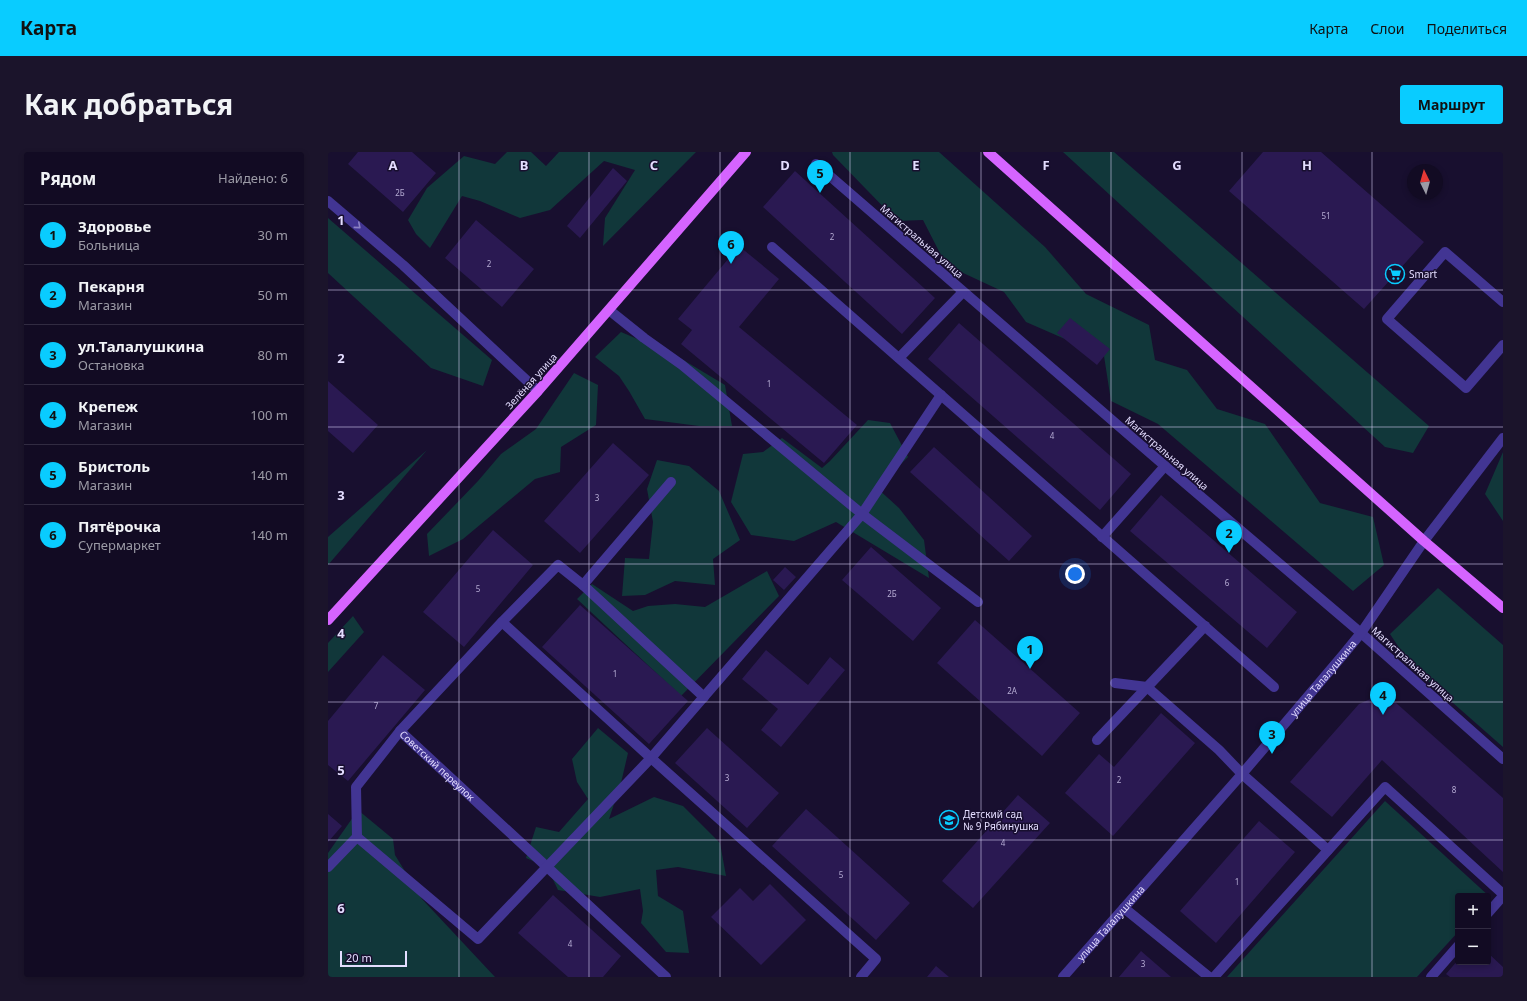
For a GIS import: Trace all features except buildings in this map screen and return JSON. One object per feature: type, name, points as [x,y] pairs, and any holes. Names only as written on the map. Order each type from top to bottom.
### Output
[{"type":"main road","name":"Зелёная улица","points":[[328,620],[538,391],[746,152]]},
{"type":"main road","points":[[988,152],[1424,541],[1503,608]]},
{"type":"street","name":"Магистральная улица","points":[[816,164],[1165,466],[1361,633],[1503,759]]},
{"type":"street","points":[[328,201],[403,265],[538,391]]},
{"type":"street","points":[[772,247],[1274,687]]},
{"type":"street","points":[[1503,302],[1446,252],[1387,319],[1466,388],[1503,345]]},
{"type":"street","points":[[899,358],[963,292]]},
{"type":"street","points":[[609,310],[644,338],[682,365],[862,514],[978,602]]},
{"type":"street","points":[[357,838],[478,939],[651,758],[862,514],[941,395]]},
{"type":"street","name":"улица Талалушкина","points":[[1064,977],[1242,774],[1361,633],[1424,541],[1503,438]]},
{"type":"street","points":[[1102,537],[1165,466]]},
{"type":"street","points":[[671,482],[583,585],[704,697]]},
{"type":"street","name":"Советский переулок","points":[[583,585],[558,565],[502,622],[400,731],[666,977]]},
{"type":"street","points":[[502,622],[651,758],[876,959],[861,977]]},
{"type":"street","points":[[1097,740],[1204,626]]},
{"type":"street","points":[[1115,683],[1148,687],[1219,750],[1242,774],[1328,850]]},
{"type":"street","points":[[328,867],[357,838],[356,787],[400,731]]},
{"type":"street","points":[[1214,977],[1385,787],[1503,895],[1491,909]]},
{"type":"street","points":[[1124,908],[1209,977]]},
{"type":"street","points":[[1430,977],[1455,949]]},
{"type":"green space","points":[[507,152],[531,152],[546,166],[559,152],[696,152],[603,246],[605,218],[635,170],[604,161],[550,210],[520,218],[480,201],[462,196],[430,248],[416,234],[408,220],[427,188],[464,156],[495,164]]},
{"type":"green space","points":[[832,152],[939,152],[1045,247],[1086,294],[1149,325],[1155,360],[1187,370],[1217,409],[1265,424],[1320,503],[1373,517],[1384,565],[1353,591],[1158,424],[1111,401],[1104,356],[1026,322],[1004,292],[946,265],[923,220],[897,221],[833,155]]},
{"type":"green space","points":[[1063,152],[1114,152],[1429,426],[1413,453],[1385,447]]},
{"type":"green space","points":[[328,218],[492,360],[483,386],[431,368],[328,273]]},
{"type":"green space","points":[[621,332],[675,355],[725,385],[732,426],[699,426],[645,419],[619,376],[595,357]]},
{"type":"green space","points":[[574,373],[598,385],[596,425],[561,447],[560,472],[535,479],[463,539],[429,556],[427,534],[478,481],[501,454],[536,429]]},
{"type":"green space","points":[[868,420],[890,423],[908,457],[877,488],[899,508],[924,540],[929,578],[836,522],[794,541],[751,535],[731,502],[743,454],[763,452],[782,438],[822,468]]},
{"type":"green space","points":[[427,450],[328,565],[328,537]]},
{"type":"green space","points":[[1503,452],[1503,521],[1485,494]]},
{"type":"green space","points":[[657,460],[689,466],[719,491],[740,540],[713,559],[715,585],[675,581],[645,595],[622,596],[625,558],[649,559],[653,522],[647,489]]},
{"type":"green space","points":[[767,571],[779,596],[681,696],[577,599],[592,584],[633,611],[648,606],[675,604],[705,607]]},
{"type":"green space","points":[[1438,588],[1503,645],[1503,747],[1411,666],[1390,634]]},
{"type":"green space","points":[[353,616],[364,632],[328,672],[328,643]]},
{"type":"green space","points":[[598,728],[628,753],[621,783],[609,819],[654,797],[683,806],[720,843],[726,876],[678,867],[656,870],[658,896],[683,911],[689,953],[666,952],[641,923],[643,911],[640,889],[600,897],[558,890],[547,867],[526,858],[536,827],[559,832],[588,799],[577,782],[572,759]]},
{"type":"green space","points":[[1385,801],[1486,893],[1455,893],[1455,935],[1417,977],[1227,977]]},
{"type":"green space","points":[[358,810],[393,839],[395,855],[422,899],[495,977],[328,977],[328,853]]},
{"type":"place","name":"Бристоль","points":[[820,193]]},
{"type":"place","name":"Пятёрочка","points":[[731,264]]},
{"type":"place","name":"Smart","points":[[1395,274]]},
{"type":"place","name":"Пекарня","points":[[1229,553]]},
{"type":"place","name":"Здоровье","points":[[1030,669]]},
{"type":"place","name":"Крепеж","points":[[1383,715]]},
{"type":"place","name":"ул.Талалушкина","points":[[1272,754]]},
{"type":"place","name":"Детский сад № 9 Рябинушка","points":[[949,820]]}]
